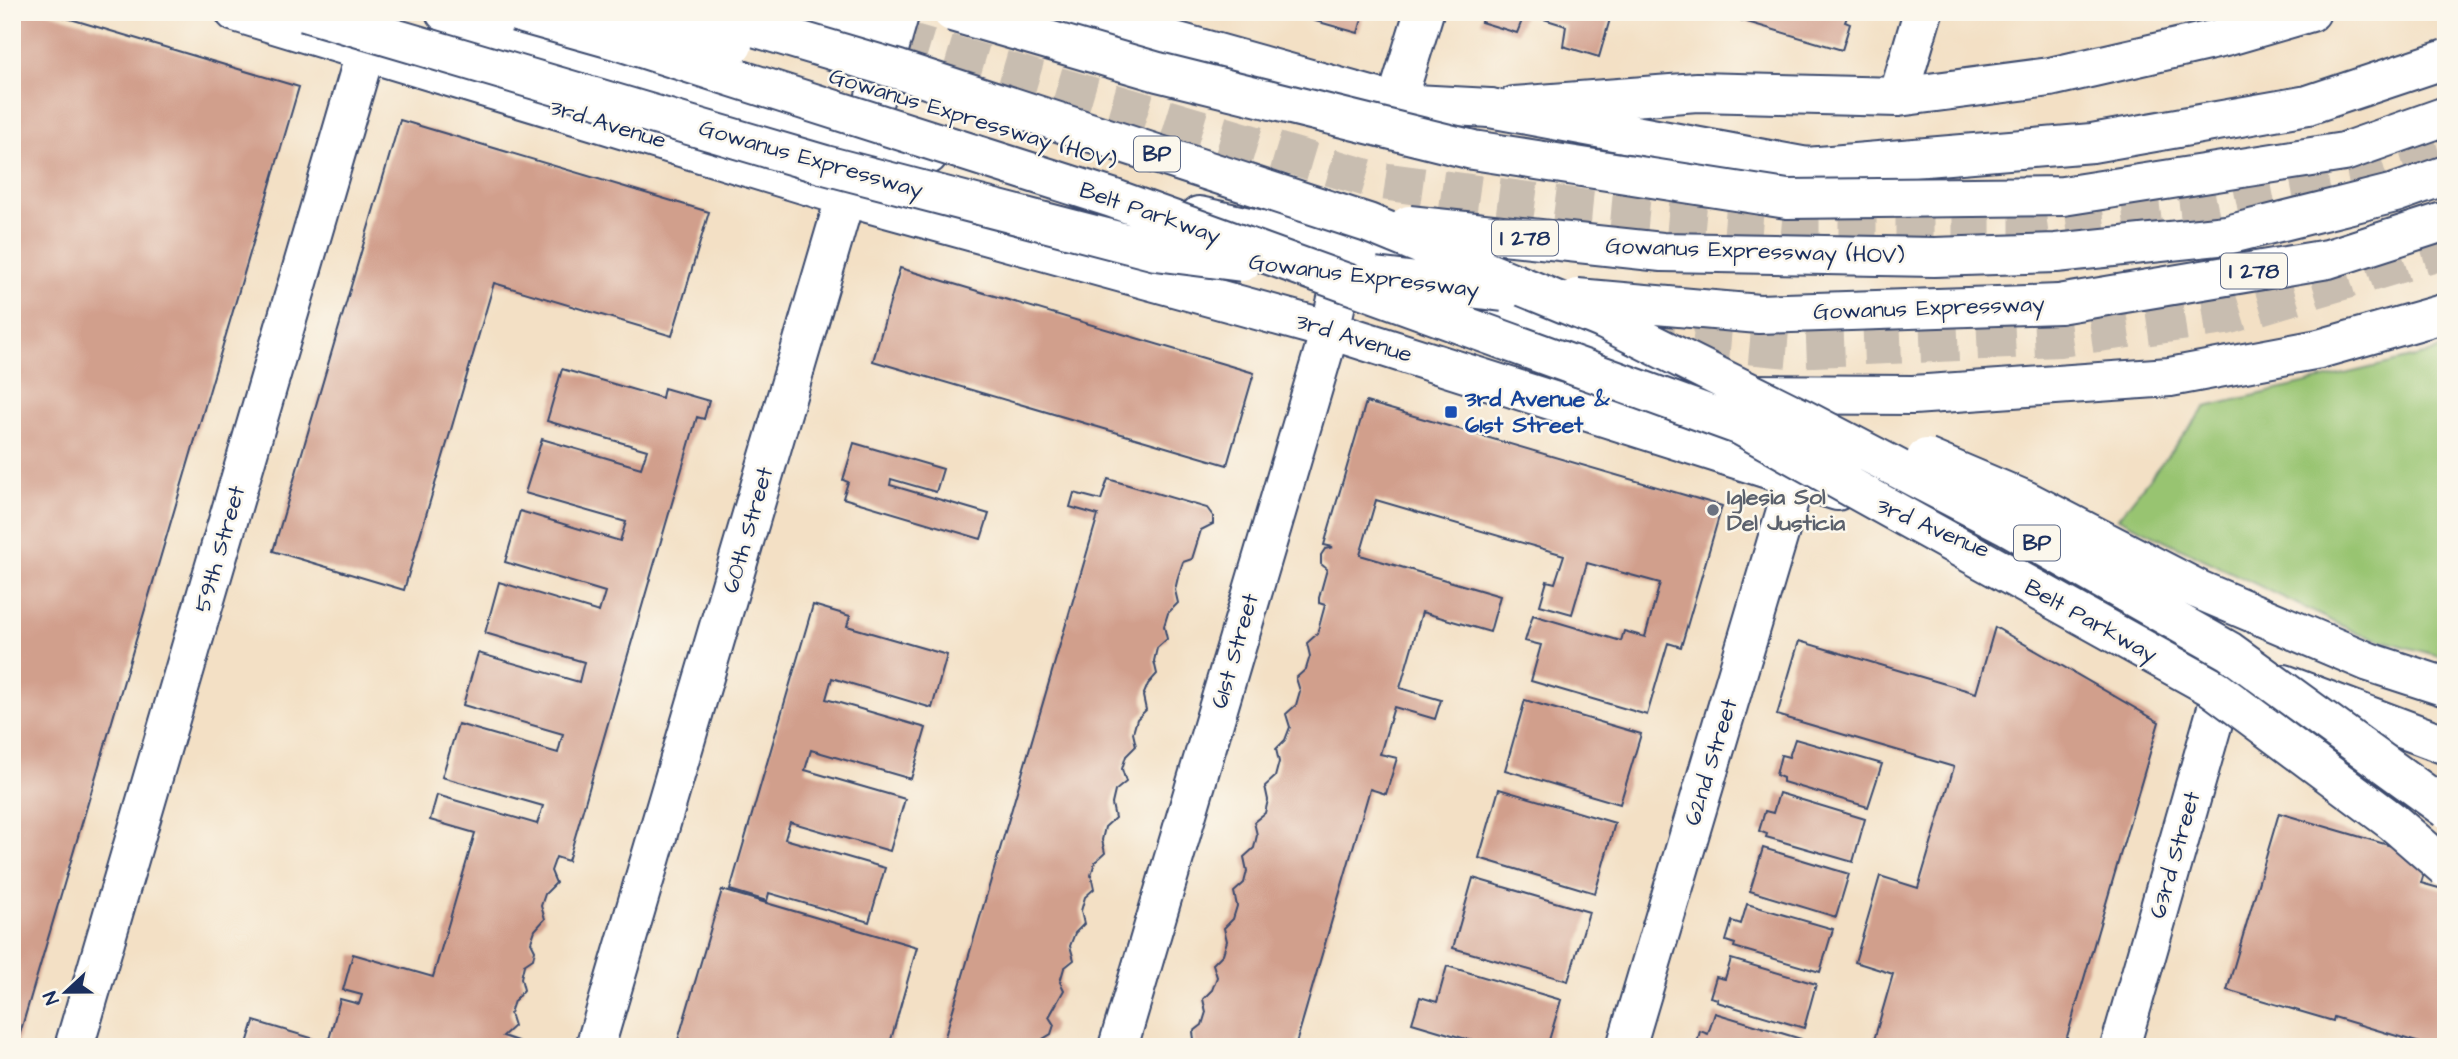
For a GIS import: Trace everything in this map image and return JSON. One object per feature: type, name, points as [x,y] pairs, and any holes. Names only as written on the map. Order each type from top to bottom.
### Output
[{"type":"main road","name":"3rd Avenue","points":[[235,12],[846,197],[1330,330],[1911,515],[2230,663],[2446,745]]},
{"type":"main road","name":"Gowanus Expressway","points":[[305,12],[825,165],[1156,251],[1489,291],[1759,314],[2059,304],[2328,259],[2446,221]]},
{"type":"main road","points":[[445,12],[863,140],[1303,239],[1568,329],[1715,394],[1911,515]]},
{"type":"main road","name":"Belt Parkway","points":[[516,12],[619,41],[1112,198],[1741,426],[2213,688],[2393,822],[2446,868]]},
{"type":"main road","name":"Gowanus Expressway (HOV)","points":[[625,12],[1254,205],[1446,230],[1662,252],[1934,257],[2056,253],[2227,235],[2395,193],[2446,175]]},
{"type":"main road","name":"Belt Parkway","points":[[703,12],[899,70],[1368,223],[1602,319],[1803,419],[2008,526],[2229,651],[2446,809]]},
{"type":"main road","points":[[806,12],[897,25]]},
{"type":"main road","points":[[952,12],[1158,72],[1473,149],[1787,199],[2063,196],[2344,152],[2446,116]]},
{"type":"main road","points":[[1071,12],[1396,103],[1490,108],[1697,92],[1898,97],[2050,77],[2225,37],[2311,12]]},
{"type":"main road","points":[[1396,103],[1424,12]]},
{"type":"main road","points":[[1898,97],[1923,12]]},
{"type":"main road","name":"60th Street","points":[[596,1047],[897,25]]},
{"type":"main road","name":"59th Street","points":[[74,1047],[366,50]]},
{"type":"main road","points":[[1490,108],[1807,167],[2092,143],[2308,105],[2446,59]]},
{"type":"main road","name":"61st Street","points":[[1118,1047],[1330,330],[1347,254]]},
{"type":"main road","points":[[1715,394],[1913,395],[2170,377],[2319,349],[2446,313]]},
{"type":"main road","points":[[1602,319],[2025,500],[2199,590],[2369,662],[2446,687]]},
{"type":"main road","name":"62nd Street","points":[[1626,1047],[1796,477]]},
{"type":"main road","name":"63rd Street","points":[[2120,1047],[2230,663]]},
{"type":"green space","points":[[2446,347],[2446,658],[2359,634],[2118,518],[2206,407],[2424,355]]},
{"type":"building","points":[[12,12],[47,12],[299,87],[16,1047],[12,1047]]},
{"type":"building","points":[[1314,12],[1364,12],[1358,33],[1312,20]]},
{"type":"building","points":[[1483,12],[1612,12],[1599,57],[1563,46],[1566,26],[1525,13],[1517,33],[1481,22]]},
{"type":"building","points":[[1739,12],[1849,12],[1845,22],[1850,24],[1842,50],[1737,19]]},
{"type":"building","points":[[400,120],[709,212],[672,336],[494,283],[404,590],[273,551]]},
{"type":"building","points":[[900,268],[1254,373],[1227,465],[873,361]]},
{"type":"building","points":[[562,369],[662,398],[664,388],[709,401],[704,419],[697,417],[568,861],[556,857],[551,871],[556,883],[545,894],[541,906],[545,919],[535,930],[531,942],[535,950],[533,959],[524,965],[521,978],[524,990],[514,1001],[510,1013],[514,1026],[503,1036],[521,1042],[519,1047],[246,1047],[254,1021],[328,1043],[340,999],[359,1004],[362,995],[343,990],[353,954],[433,977],[475,833],[430,820],[437,795],[537,824],[543,806],[442,777],[458,724],[558,753],[563,734],[463,705],[478,653],[579,682],[584,662],[485,633],[499,582],[599,612],[605,592],[505,562],[520,511],[620,541],[626,522],[525,493],[542,439],[641,468],[647,450],[547,421]]},
{"type":"building","points":[[1366,402],[1722,506],[1681,647],[1668,643],[1647,715],[1531,681],[1541,645],[1525,641],[1533,615],[1621,641],[1624,631],[1645,637],[1660,583],[1587,563],[1572,614],[1540,605],[1547,581],[1555,583],[1564,555],[1376,500],[1360,555],[1500,596],[1490,632],[1422,612],[1400,688],[1441,700],[1435,719],[1394,707],[1380,754],[1397,758],[1386,794],[1370,789],[1295,1047],[1195,1047],[1193,1032],[1202,1025],[1206,1012],[1203,999],[1212,990],[1217,977],[1213,964],[1223,954],[1227,941],[1224,928],[1233,919],[1237,906],[1234,892],[1244,883],[1247,871],[1244,857],[1254,848],[1257,835],[1254,822],[1265,813],[1268,800],[1265,786],[1275,777],[1279,762],[1276,749],[1285,740],[1290,727],[1286,714],[1296,705],[1300,691],[1296,678],[1306,669],[1310,656],[1307,643],[1317,634],[1325,605],[1319,603],[1327,569],[1321,564],[1321,555],[1325,549],[1333,547],[1324,545]]},
{"type":"building","points":[[854,443],[943,469],[936,492],[891,479],[890,485],[989,514],[981,539],[843,498],[848,482],[843,480]]},
{"type":"building","points":[[1108,479],[1207,508],[1213,516],[1213,524],[1201,530],[1192,559],[1183,562],[1178,577],[1175,590],[1178,603],[1168,613],[1164,626],[1167,639],[1157,648],[1154,661],[1157,674],[1148,684],[1143,696],[1146,710],[1137,719],[1133,733],[1136,746],[1126,756],[1122,769],[1126,782],[1115,791],[1112,804],[1115,818],[1105,827],[1102,840],[1105,853],[1095,862],[1091,875],[1094,889],[1085,897],[1081,911],[1084,924],[1075,933],[1070,946],[1074,960],[1064,968],[1060,982],[1064,990],[1049,1017],[1054,1025],[1051,1034],[1043,1039],[1041,1047],[942,1047],[1098,515],[1070,507],[1074,493],[1101,500]]},
{"type":"building","points":[[813,605],[850,616],[847,626],[947,655],[932,708],[832,678],[826,699],[926,728],[911,779],[811,750],[805,770],[905,799],[890,851],[790,822],[785,839],[885,868],[869,922],[769,893],[767,901],[730,890]]},
{"type":"building","points":[[1995,627],[2159,722],[2064,1047],[1872,1047],[1893,974],[1855,962],[1880,876],[1918,888],[1954,767],[1777,715],[1799,641],[1976,693]]},
{"type":"building","points":[[1525,700],[1641,734],[1620,804],[1505,770]]},
{"type":"building","points":[[1795,739],[1882,764],[1868,807],[1783,782],[1783,778],[1776,775],[1781,755],[1789,757]]},
{"type":"building","points":[[1499,789],[1615,823],[1595,893],[1479,858]]},
{"type":"building","points":[[1779,793],[1865,819],[1853,862],[1766,837],[1767,834],[1759,831],[1765,811],[1773,813]]},
{"type":"building","points":[[2279,813],[2429,857],[2421,883],[2446,890],[2446,1047],[2419,1047],[2420,1043],[2334,1017],[2333,1021],[2227,990]]},
{"type":"building","points":[[1763,848],[1849,874],[1836,917],[1750,891]]},
{"type":"building","points":[[1473,878],[1589,912],[1568,981],[1453,948]]},
{"type":"building","points":[[722,890],[917,947],[889,1047],[676,1047]]},
{"type":"building","points":[[1747,904],[1833,929],[1820,972],[1734,947],[1735,944],[1726,941],[1732,921],[1741,924]]},
{"type":"building","points":[[1731,959],[1816,984],[1804,1028],[1717,1002],[1718,999],[1710,997],[1716,977],[1725,979]]},
{"type":"building","points":[[1447,966],[1561,1000],[1547,1047],[1493,1047],[1412,1023],[1420,997],[1437,1002]]},
{"type":"building","points":[[1715,1013],[1801,1039],[1798,1047],[1696,1047],[1700,1031],[1708,1034]]},
{"type":"tunnel","points":[[893,37],[1374,180],[1588,209],[1782,226],[2041,226],[2204,206],[2362,175],[2446,150]]},
{"type":"tunnel","points":[[1636,335],[1789,349],[2060,338],[2226,316],[2446,250]]},
{"type":"place","name":"3rd Avenue & 61st Street","points":[[1451,412]]},
{"type":"place","name":"Iglesia Sol Del Justicia","points":[[1713,510]]}]
